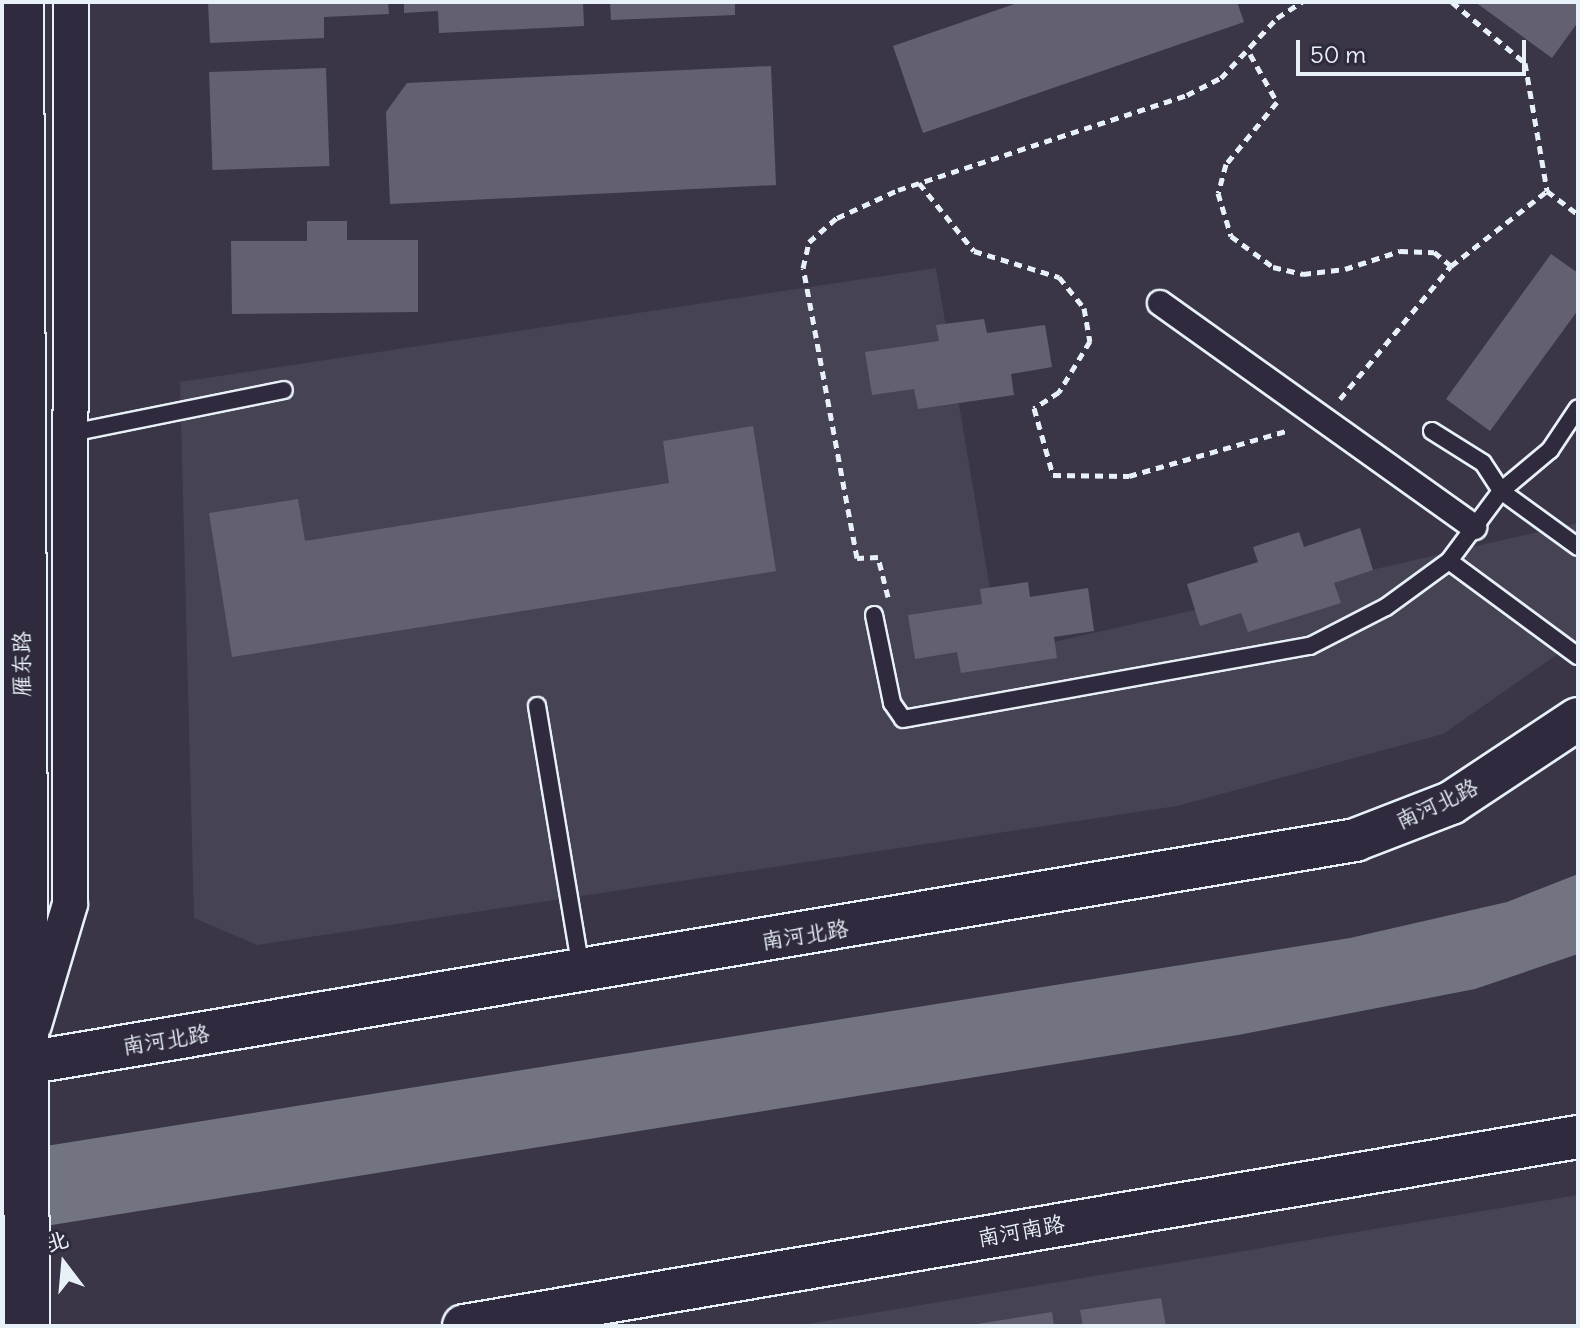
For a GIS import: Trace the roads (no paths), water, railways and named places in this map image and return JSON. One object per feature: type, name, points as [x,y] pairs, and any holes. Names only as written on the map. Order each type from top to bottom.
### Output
[{"type":"main road","name":"雁东路","points":[[21,2],[12,1065],[23,1115],[27,1326]]},
{"type":"street","points":[[12,1065],[70,904],[71,2]]},
{"type":"street","points":[[1160,303],[1474,527]]},
{"type":"street","name":"南河北路","points":[[12,1065],[1355,840],[1451,803],[1578,719]]},
{"type":"street","name":"南河南路","points":[[464,1326],[1578,1137]]},
{"type":"lane","points":[[71,433],[284,390]]},
{"type":"lane","points":[[874,615],[892,703],[903,719],[1310,646],[1386,607],[1449,561],[1501,491],[1550,450],[1578,408]]},
{"type":"lane","points":[[1432,431],[1483,463],[1501,491],[1578,547]]},
{"type":"lane","points":[[1449,561],[1578,656]]},
{"type":"lane","points":[[537,706],[581,971]]},
{"type":"water","points":[[1578,874],[1578,954],[1475,989],[1238,1035],[2,1233],[2,1153],[1350,938],[1507,902]]}]
